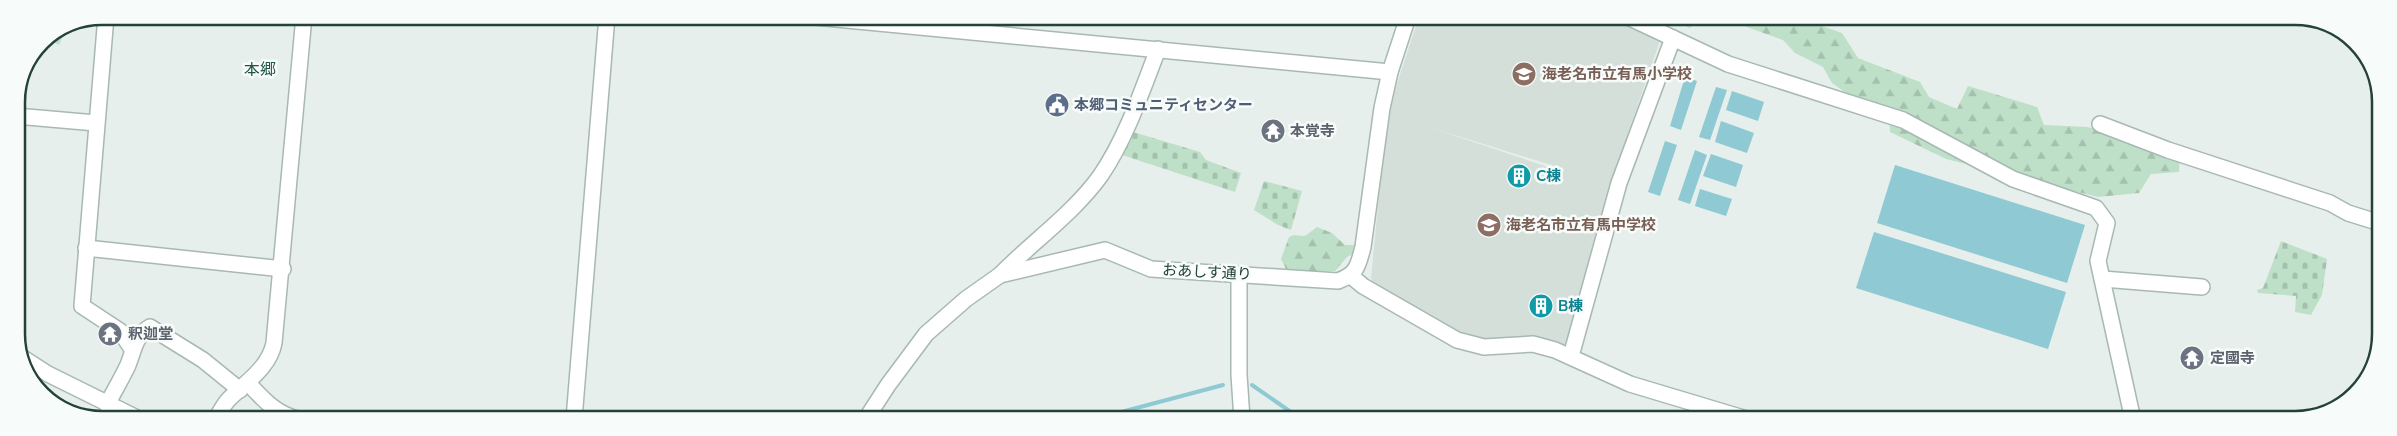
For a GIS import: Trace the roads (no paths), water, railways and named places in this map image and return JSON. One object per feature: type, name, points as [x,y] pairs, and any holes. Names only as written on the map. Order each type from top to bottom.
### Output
[{"type":"street","points":[[105,25],[82,306],[120,331],[132,349]]},
{"type":"street","points":[[221,411],[228,400],[244,386],[272,353],[278,326],[303,25]]},
{"type":"street","points":[[575,411],[606,25]]},
{"type":"street","points":[[901,25],[1390,72]]},
{"type":"street","points":[[1405,25],[1390,72],[1382,108],[1363,247],[1358,264],[1351,276],[1363,286],[1457,340],[1484,347],[1533,344],[1571,356],[1630,384],[1720,411]]},
{"type":"street","points":[[1645,25],[1728,64],[1903,120],[2013,179],[2096,208],[2107,223],[2098,261],[2130,411]]},
{"type":"street","points":[[1571,356],[1619,183],[1673,38]]},
{"type":"street","points":[[1000,275],[1072,207],[1101,175],[1127,125],[1158,49]]},
{"type":"street","points":[[25,117],[96,123]]},
{"type":"street","points":[[2100,124],[2168,150],[2323,200],[2361,218],[2372,221]]},
{"type":"street","points":[[86,248],[283,269]]},
{"type":"street","name":"おあしす通り","points":[[871,411],[892,378],[926,334],[966,299],[1000,275],[1105,250],[1151,269],[1338,281],[1351,276]]},
{"type":"street","points":[[1239,274],[1239,375],[1241,411]]},
{"type":"street","points":[[2103,279],[2202,287]]},
{"type":"street","points":[[107,405],[128,363],[132,349],[142,332],[150,327],[244,386],[278,411]]},
{"type":"street","points":[[31,363],[48,374],[121,411]]},
{"type":"water","points":[[1685,77],[1697,81],[1681,130],[1670,126]]},
{"type":"water","points":[[1716,87],[1727,90],[1710,140],[1699,137]]},
{"type":"water","points":[[1732,91],[1764,102],[1758,121],[1726,110]]},
{"type":"water","points":[[1721,121],[1754,133],[1747,153],[1715,142]]},
{"type":"water","points":[[1665,141],[1677,145],[1660,196],[1648,192]]},
{"type":"water","points":[[1695,150],[1707,155],[1690,204],[1678,200]]},
{"type":"water","points":[[1711,154],[1743,165],[1736,187],[1703,176]]},
{"type":"water","points":[[1895,165],[2085,225],[2067,283],[1877,223]]},
{"type":"water","points":[[1700,189],[1732,199],[1726,216],[1695,206]]},
{"type":"water","points":[[1874,232],[2066,292],[2048,349],[1856,288]]},
{"type":"waterway","points":[[1125,411],[1223,385]]},
{"type":"waterway","points":[[1252,385],[1289,411]]},
{"type":"place","name":"海老名市立有馬小学校","points":[[1524,74]]},
{"type":"place","name":"本郷コミュニティセンター","points":[[1057,105]]},
{"type":"place","name":"本覚寺","points":[[1273,131]]},
{"type":"place","name":"C棟","points":[[1519,176]]},
{"type":"place","name":"海老名市立有馬中学校","points":[[1489,225]]},
{"type":"place","name":"B棟","points":[[1541,306]]},
{"type":"place","name":"釈迦堂","points":[[110,334]]},
{"type":"place","name":"定國寺","points":[[2192,358]]},
{"type":"district","name":"本郷","points":[[260,70]]}]
